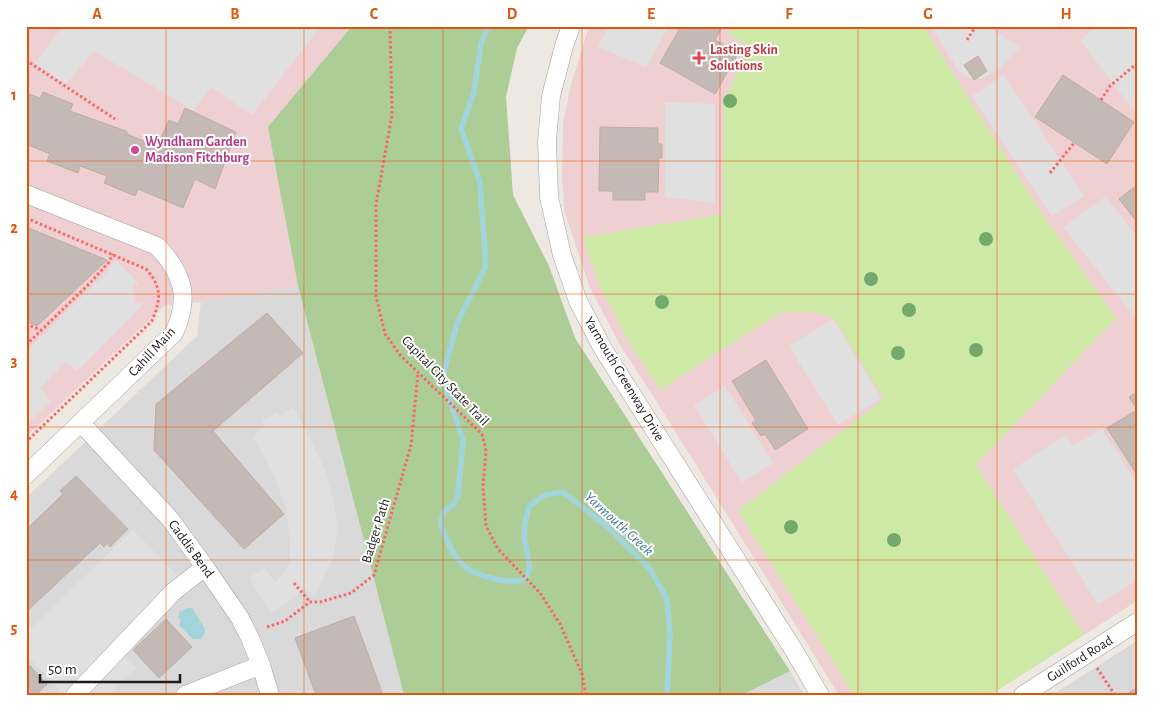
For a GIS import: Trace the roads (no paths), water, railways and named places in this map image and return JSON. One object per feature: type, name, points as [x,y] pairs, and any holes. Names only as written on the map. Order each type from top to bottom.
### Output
[{"type":"street","name":"Yarmouth Greenway Drive","points":[[571,26],[551,96],[547,141],[549,197],[562,255],[578,300],[603,349],[788,640],[820,695]]},
{"type":"street","name":"Cahill Main","points":[[26,194],[157,246],[170,259],[178,273],[182,286],[183,306],[180,320],[174,333],[26,475]]},
{"type":"street","name":"Caddis Bend","points":[[81,423],[170,519],[205,567],[240,618],[261,665],[270,695]]},
{"type":"street","points":[[75,695],[173,592],[205,567]]},
{"type":"street","name":"Guilford Road","points":[[1023,695],[1137,622]]},
{"type":"street","points":[[185,695],[261,665]]},
{"type":"water","points":[[192,608],[205,629],[201,639],[193,639],[179,625],[181,620],[178,618],[180,611],[183,612],[183,610]]},
{"type":"waterway","name":"Yarmouth Creek","points":[[488,26],[481,44],[474,92],[461,129],[480,182],[486,266],[457,323],[444,372],[446,389],[463,440],[458,496],[454,504],[444,511],[441,521],[442,527],[461,564],[471,571],[495,579],[511,581],[526,579],[530,567],[524,537],[529,506],[545,495],[563,492],[609,528],[650,569],[667,599],[670,634],[667,695]]},
{"type":"place","name":"Lasting Skin Solutions","points":[[699,58]]},
{"type":"place","name":"Wyndham Garden Madison Fitchburg","points":[[135,150]]}]
